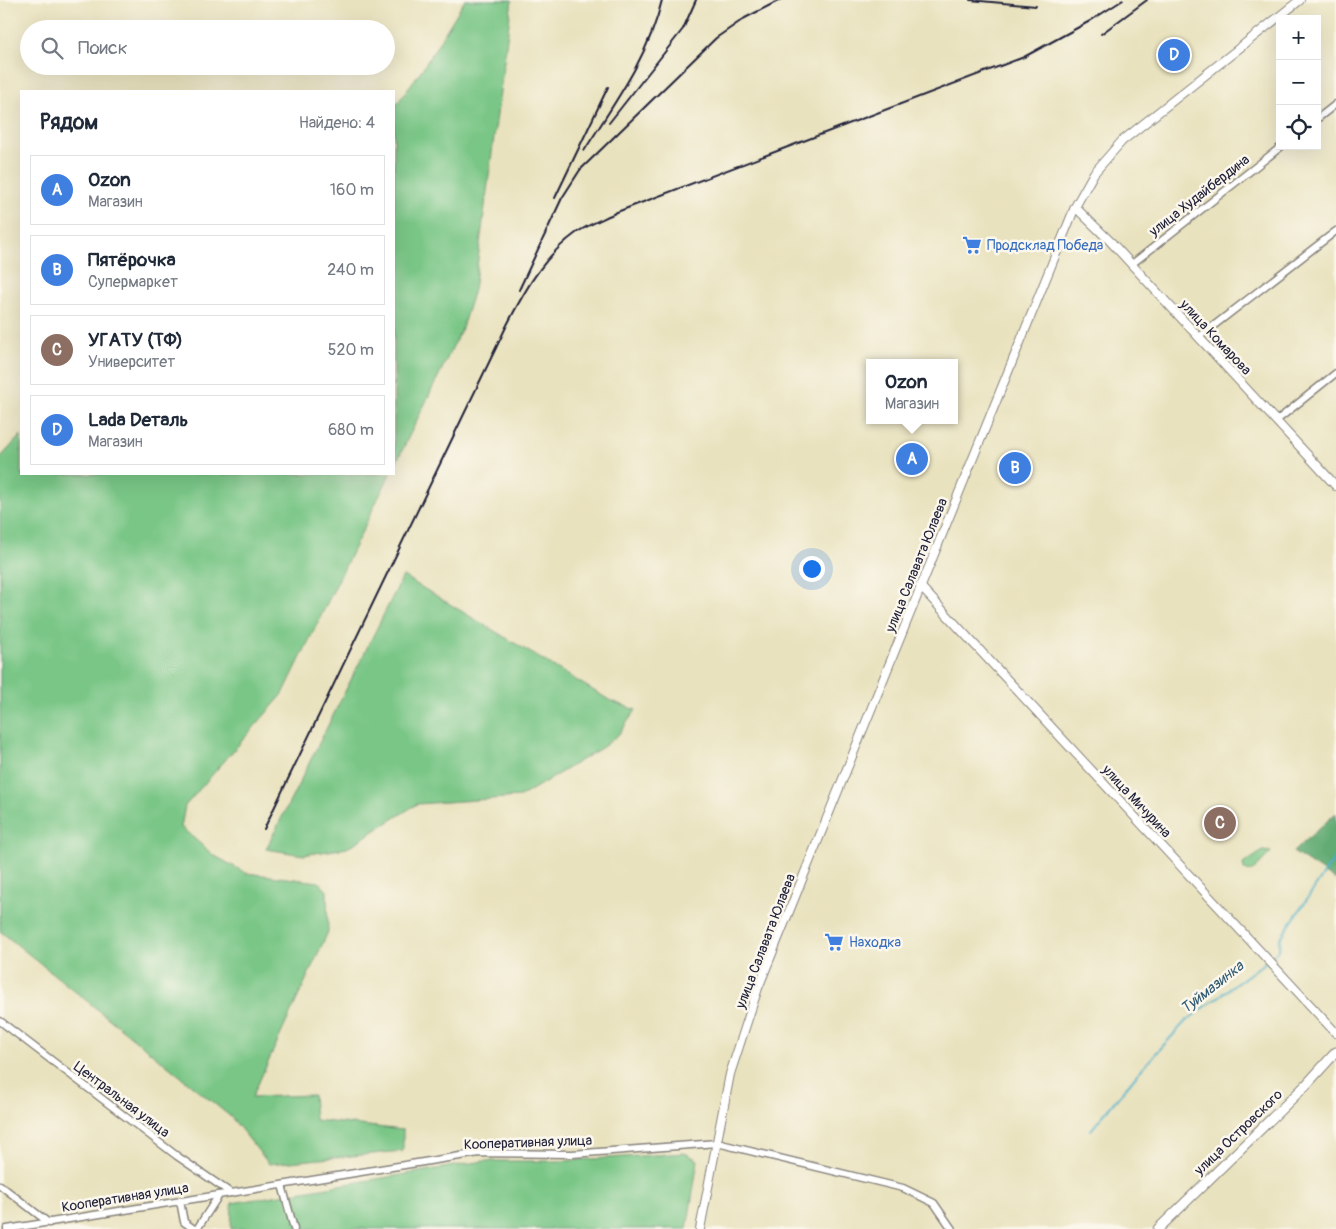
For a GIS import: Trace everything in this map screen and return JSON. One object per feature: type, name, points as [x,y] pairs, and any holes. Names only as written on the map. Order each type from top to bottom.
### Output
[{"type":"main road","name":"улица Островского","points":[[1158,1229],[1306,1085],[1336,1052]]},
{"type":"street","name":"улица Салавата Юлаева","points":[[700,1229],[730,1074],[758,988],[1075,207],[1094,173],[1122,141],[1300,0]]},
{"type":"street","points":[[1321,116],[1336,104]]},
{"type":"street","name":"улица Худайбердина","points":[[1132,264],[1277,150]]},
{"type":"street","name":"улица Комарова","points":[[1075,207],[1132,264],[1336,486]]},
{"type":"street","points":[[1199,337],[1336,231]]},
{"type":"street","points":[[1276,421],[1336,373]]},
{"type":"street","name":"улица Мичурина","points":[[920,586],[1336,1033]]},
{"type":"street","name":"Центральная улица","points":[[0,1021],[177,1156],[231,1193]]},
{"type":"street","name":"Кооперативная улица","points":[[7,1229],[479,1153],[572,1154],[717,1143],[904,1188],[934,1203],[952,1229]]},
{"type":"street","points":[[0,1185],[49,1223]]},
{"type":"street","points":[[282,1185],[294,1229]]},
{"type":"street","points":[[180,1201],[184,1222],[195,1229],[219,1195]]},
{"type":"green space","points":[[465,0],[512,0],[474,290],[462,328],[395,465],[395,107],[425,65]]},
{"type":"green space","points":[[20,436],[20,475],[390,475],[283,694],[185,806],[181,827],[213,855],[246,873],[319,882],[327,891],[328,932],[252,1097],[313,1095],[315,1120],[403,1130],[403,1151],[269,1164],[231,1117],[0,931],[0,458]]},
{"type":"green space","points":[[403,576],[611,701],[636,710],[618,735],[603,747],[520,797],[417,804],[347,848],[303,855],[266,849]]},
{"type":"green space","points":[[1336,813],[1336,880],[1293,852]]},
{"type":"green space","points":[[1263,851],[1271,852],[1253,871],[1244,870],[1243,864]]},
{"type":"green space","points":[[685,1153],[698,1160],[687,1229],[231,1229],[232,1203],[484,1161],[561,1161]]},
{"type":"waterway","name":"Туймазинка","points":[[1270,958],[1279,949],[1280,939],[1336,856]]},
{"type":"waterway","name":"Туймазинка","points":[[1091,1130],[1138,1073],[1186,1021],[1267,961]]},
{"type":"railway","points":[[584,151],[640,59],[649,40],[662,0]]},
{"type":"railway","points":[[609,123],[683,29],[696,0]]},
{"type":"railway","points":[[519,290],[562,198],[580,170],[716,38],[745,18],[780,0]]},
{"type":"railway","points":[[970,0],[1036,6]]},
{"type":"railway","points":[[264,829],[507,325],[544,263],[564,242],[585,227],[617,212],[1024,57],[1090,21],[1123,0]]},
{"type":"railway","points":[[1101,34],[1147,0]]},
{"type":"railway","points":[[555,198],[608,87]]},
{"type":"place","name":"Lada Dеталь","points":[[1174,55]]},
{"type":"place","name":"Продсклад Победа","points":[[972,245]]},
{"type":"place","name":"Ozon","points":[[912,459]]},
{"type":"place","name":"Пятёрочка","points":[[1015,468]]},
{"type":"place","name":"УГАТУ (ТФ)","points":[[1220,823]]},
{"type":"place","name":"Находка","points":[[834,942]]}]
